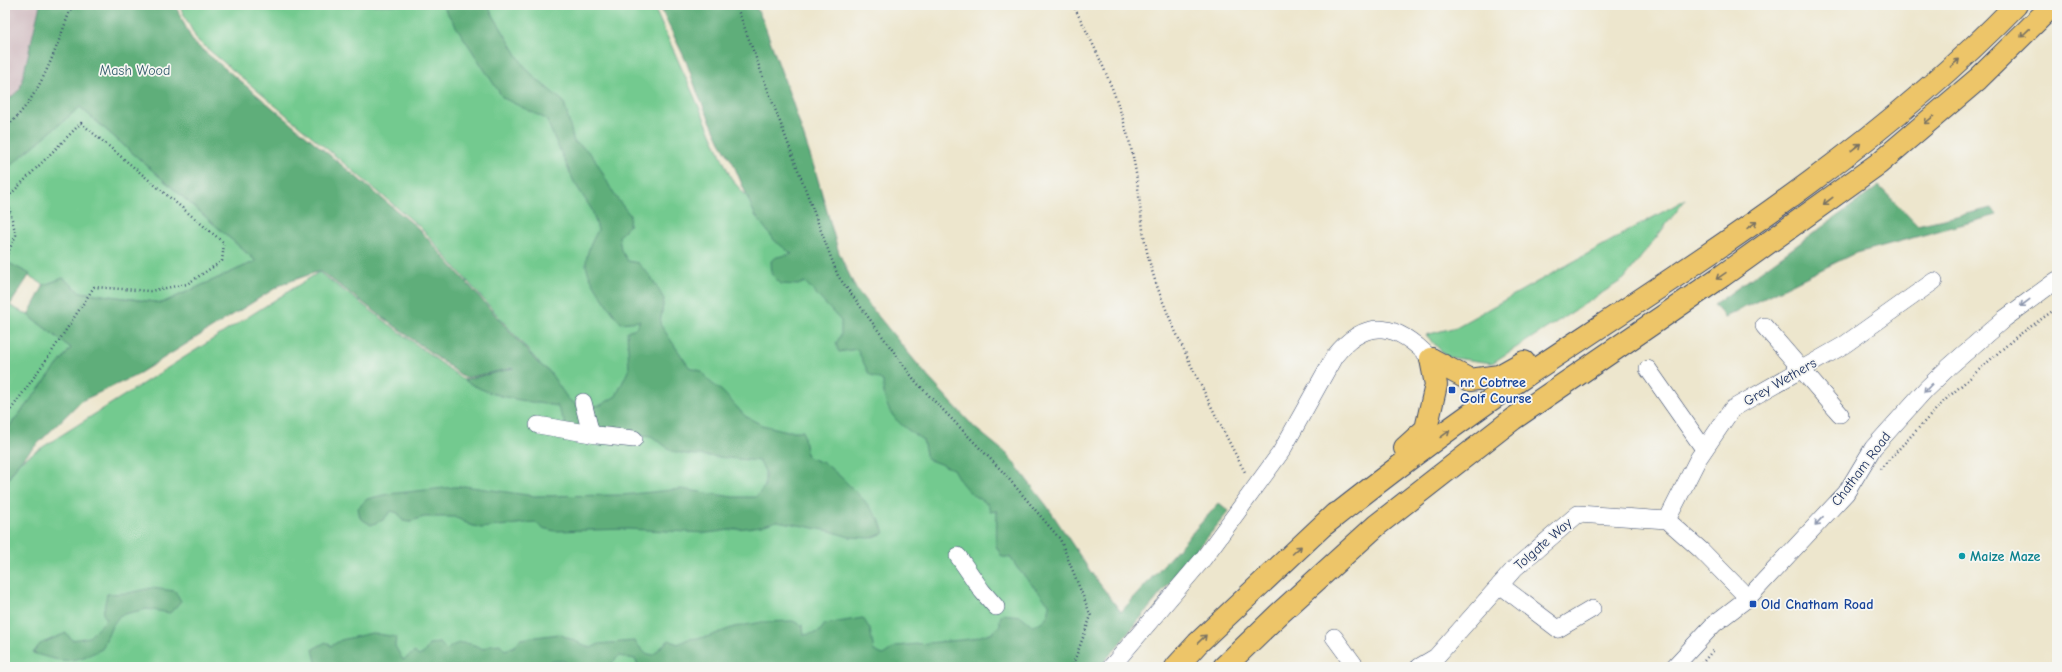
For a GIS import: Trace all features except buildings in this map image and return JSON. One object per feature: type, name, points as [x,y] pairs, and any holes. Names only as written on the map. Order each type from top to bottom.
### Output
[{"type":"highway","points":[[1325,524],[1379,481],[1522,378],[1720,247],[1800,191],[1882,126],[1988,34],[2016,5]]},
{"type":"highway","points":[[1224,667],[1279,614],[1377,525],[1444,471],[1513,419],[1722,276],[1878,164],[1978,79],[2053,5]]},
{"type":"highway","points":[[1431,359],[1470,380],[1499,376],[1581,324],[1647,285],[1720,247]]},
{"type":"highway","points":[[1176,667],[1198,643],[1426,429],[1436,385],[1431,359]]},
{"type":"street","name":"Chatham Road","points":[[1674,667],[1714,624],[1748,598],[1846,494],[1874,448],[1926,389],[2004,319],[2057,280]]},
{"type":"street","name":"Grey Wethers","points":[[1667,520],[1704,449],[1732,409],[1844,345],[1934,281]]},
{"type":"street","points":[[1764,326],[1803,369],[1840,414]]},
{"type":"street","points":[[1111,667],[1203,559],[1281,452],[1334,357],[1344,344],[1353,337],[1367,332],[1391,330],[1404,335],[1431,359]]},
{"type":"street","points":[[1648,368],[1704,449]]},
{"type":"street","points":[[583,402],[591,434]]},
{"type":"street","points":[[538,425],[591,434],[634,439]]},
{"type":"street","name":"Tolgate Way","points":[[1419,667],[1441,662],[1500,585],[1515,568],[1578,514],[1667,520]]},
{"type":"street","points":[[1667,520],[1702,551],[1748,598]]},
{"type":"street","points":[[958,556],[982,591],[996,607]]},
{"type":"street","points":[[1500,585],[1558,629],[1592,610]]},
{"type":"street","points":[[1334,637],[1356,667]]},
{"type":"path","points":[[5,128],[19,116],[51,64],[72,5]]},
{"type":"path","points":[[736,5],[838,276],[916,382],[1003,472],[1060,539],[1091,616],[1072,667]]},
{"type":"path","points":[[1073,5],[1100,57],[1126,127],[1133,158],[1148,256],[1159,292],[1223,432],[1254,488]]},
{"type":"path","points":[[5,418],[49,356],[94,287],[150,291],[186,284],[222,261],[224,243],[81,122],[6,199]]},
{"type":"path","points":[[5,192],[16,235],[5,259]]},
{"type":"path","points":[[1885,464],[1944,401],[2016,337],[2057,308]]},
{"type":"shaded area","points":[[5,5],[40,5],[20,89],[5,103]]},
{"type":"green space","name":"Mash Wood","points":[[40,5],[175,5],[193,42],[419,229],[538,363],[549,371],[568,399],[581,408],[601,405],[616,396],[629,369],[627,331],[636,328],[640,321],[621,323],[606,303],[587,271],[587,256],[598,230],[592,210],[574,182],[546,119],[503,98],[442,5],[490,5],[490,10],[522,63],[535,78],[564,102],[574,142],[592,155],[614,194],[630,215],[629,226],[619,236],[621,250],[628,261],[638,263],[651,277],[664,299],[660,324],[689,367],[701,371],[709,381],[723,392],[745,416],[762,425],[788,431],[803,431],[807,457],[826,464],[842,478],[863,499],[879,519],[884,533],[871,538],[849,537],[830,531],[777,521],[761,526],[707,533],[627,529],[555,531],[542,528],[535,522],[481,528],[470,525],[455,517],[424,517],[409,522],[403,521],[398,513],[391,511],[383,520],[371,525],[360,518],[358,508],[367,499],[388,494],[464,486],[534,496],[623,495],[681,489],[733,497],[756,497],[765,486],[765,471],[759,461],[686,454],[672,451],[651,436],[566,425],[557,406],[509,398],[486,391],[464,380],[514,368],[465,378],[320,271],[282,284],[135,376],[81,401],[19,462],[5,484],[5,432],[71,348],[28,315],[44,285],[63,278],[80,292],[162,303],[256,261],[80,107],[5,170],[5,103],[20,89]]},
{"type":"green space","points":[[179,5],[653,5],[732,180],[1121,612],[1079,667],[5,667],[5,484],[19,462],[319,272],[464,380],[540,364],[420,227],[197,40]]},
{"type":"green space","points":[[659,5],[755,5],[763,21],[792,101],[816,173],[839,253],[856,289],[928,377],[975,428],[1007,454],[1047,506],[1090,571],[1121,612],[1219,503],[1229,511],[1100,667],[741,667],[739,665],[730,667],[639,667],[635,659],[619,656],[608,667],[569,667],[565,661],[551,661],[537,667],[320,667],[316,662],[313,649],[326,642],[331,646],[341,640],[372,633],[396,637],[395,646],[403,660],[415,652],[418,656],[423,654],[430,644],[440,643],[447,650],[455,644],[460,643],[474,645],[483,649],[490,645],[500,644],[505,650],[515,646],[520,639],[559,634],[591,648],[599,644],[634,641],[645,653],[653,655],[669,640],[678,644],[688,639],[707,637],[734,627],[763,622],[793,621],[803,626],[804,635],[819,632],[825,624],[863,618],[870,629],[874,651],[883,655],[896,646],[971,639],[993,632],[1000,625],[1002,614],[1021,616],[1033,626],[1046,618],[1049,612],[1049,604],[1018,569],[1010,557],[1002,557],[996,546],[997,511],[990,512],[988,504],[967,490],[953,469],[927,459],[923,440],[899,423],[889,410],[884,392],[883,381],[869,374],[857,349],[839,352],[836,344],[841,334],[841,321],[805,282],[798,285],[781,284],[772,275],[771,261],[777,257],[792,254],[775,241],[755,215],[733,163],[720,142],[699,97],[686,61]]},
{"type":"green space","points":[[80,107],[256,261],[162,303],[80,292],[63,278],[44,285],[5,261],[5,170]]},
{"type":"green space","points":[[1879,186],[1917,225],[1992,208],[1997,215],[1853,254],[1725,317],[1714,305]]},
{"type":"green space","points":[[1686,199],[1624,279],[1492,363],[1447,357],[1426,335],[1456,327]]},
{"type":"green space","points":[[5,261],[30,274],[10,305],[5,303]]},
{"type":"green space","points":[[5,303],[28,315],[71,348],[5,432]]},
{"type":"green space","points":[[151,588],[175,591],[181,601],[170,613],[147,609],[120,615],[112,626],[102,649],[83,657],[61,660],[33,653],[40,644],[66,633],[72,640],[89,637],[107,619],[103,614],[107,594],[129,593]]},
{"type":"place","name":"nr. Cobtree Golf Course","points":[[1452,390]]},
{"type":"place","name":"Maize Maze","points":[[1962,556]]},
{"type":"place","name":"Old Chatham Road","points":[[1753,604]]}]
